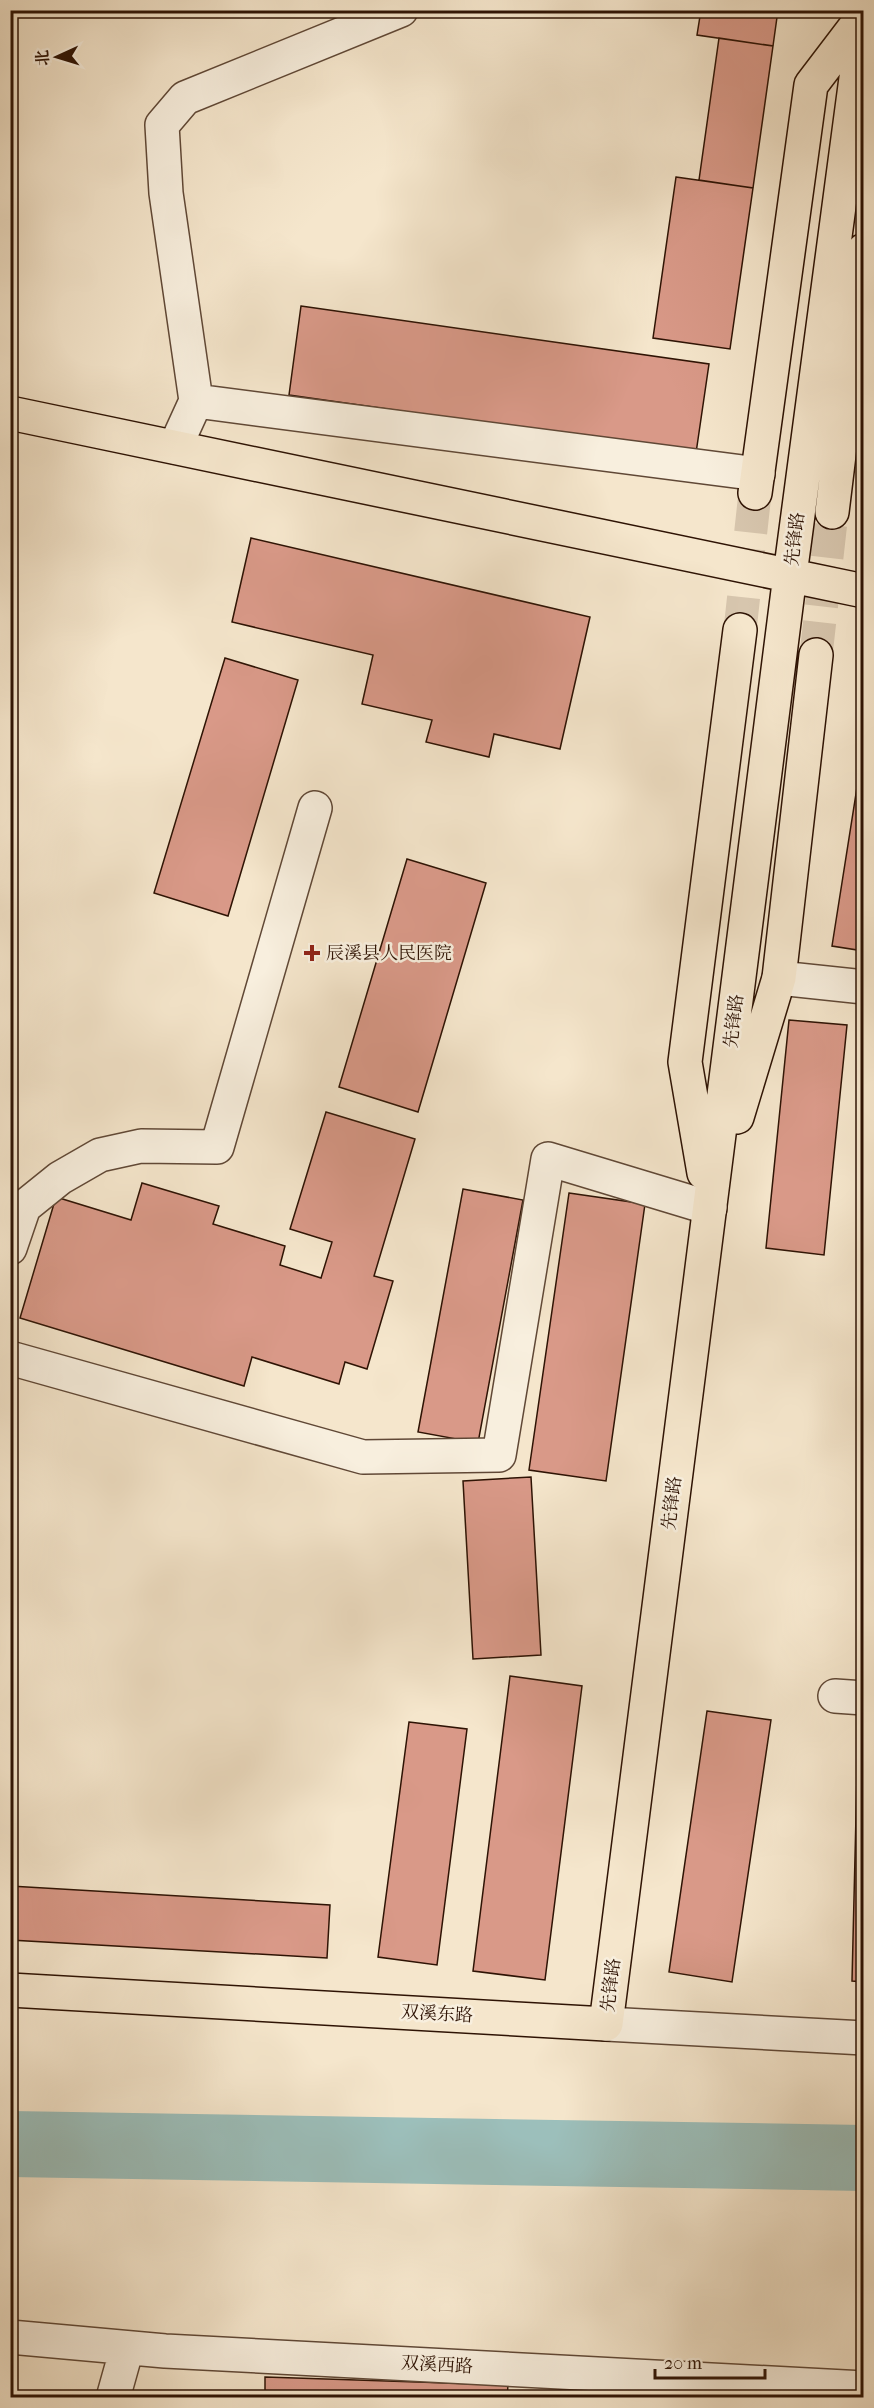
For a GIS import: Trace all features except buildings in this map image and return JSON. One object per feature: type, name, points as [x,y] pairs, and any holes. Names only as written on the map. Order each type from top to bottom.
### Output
[{"type":"main road","points":[[756,483],[811,85],[864,17]]},
{"type":"main road","name":"先锋路","points":[[606,2024],[790,575],[864,17]]},
{"type":"main road","points":[[832,512],[864,250]]},
{"type":"main road","points":[[10,413],[864,591]]},
{"type":"main road","points":[[710,1208],[684,1062],[740,630]]},
{"type":"main road","points":[[710,1208],[779,978],[816,655]]},
{"type":"main road","name":"双溪东路","points":[[10,1990],[606,2024]]},
{"type":"street","points":[[175,447],[196,401],[166,193],[162,125],[185,98],[401,10]]},
{"type":"street","points":[[196,401],[756,483]]},
{"type":"street","points":[[10,1248],[24,1207],[60,1178],[100,1155],[141,1146],[217,1147],[315,808]]},
{"type":"street","points":[[779,978],[864,987]]},
{"type":"street","points":[[10,1358],[363,1457],[499,1455],[548,1159],[710,1208]]},
{"type":"street","name":"双溪东路","points":[[606,2024],[864,2038]]},
{"type":"street","name":"双溪西路","points":[[10,2337],[127,2348],[864,2388]]},
{"type":"street","points":[[113,2397],[127,2348]]},
{"type":"waterway","points":[[10,2144],[864,2158]]},
{"type":"tunnel","points":[[740,630],[755,493]]},
{"type":"tunnel","points":[[816,655],[832,512]]},
{"type":"place","name":"辰溪县人民医院","points":[[312,953]]}]
